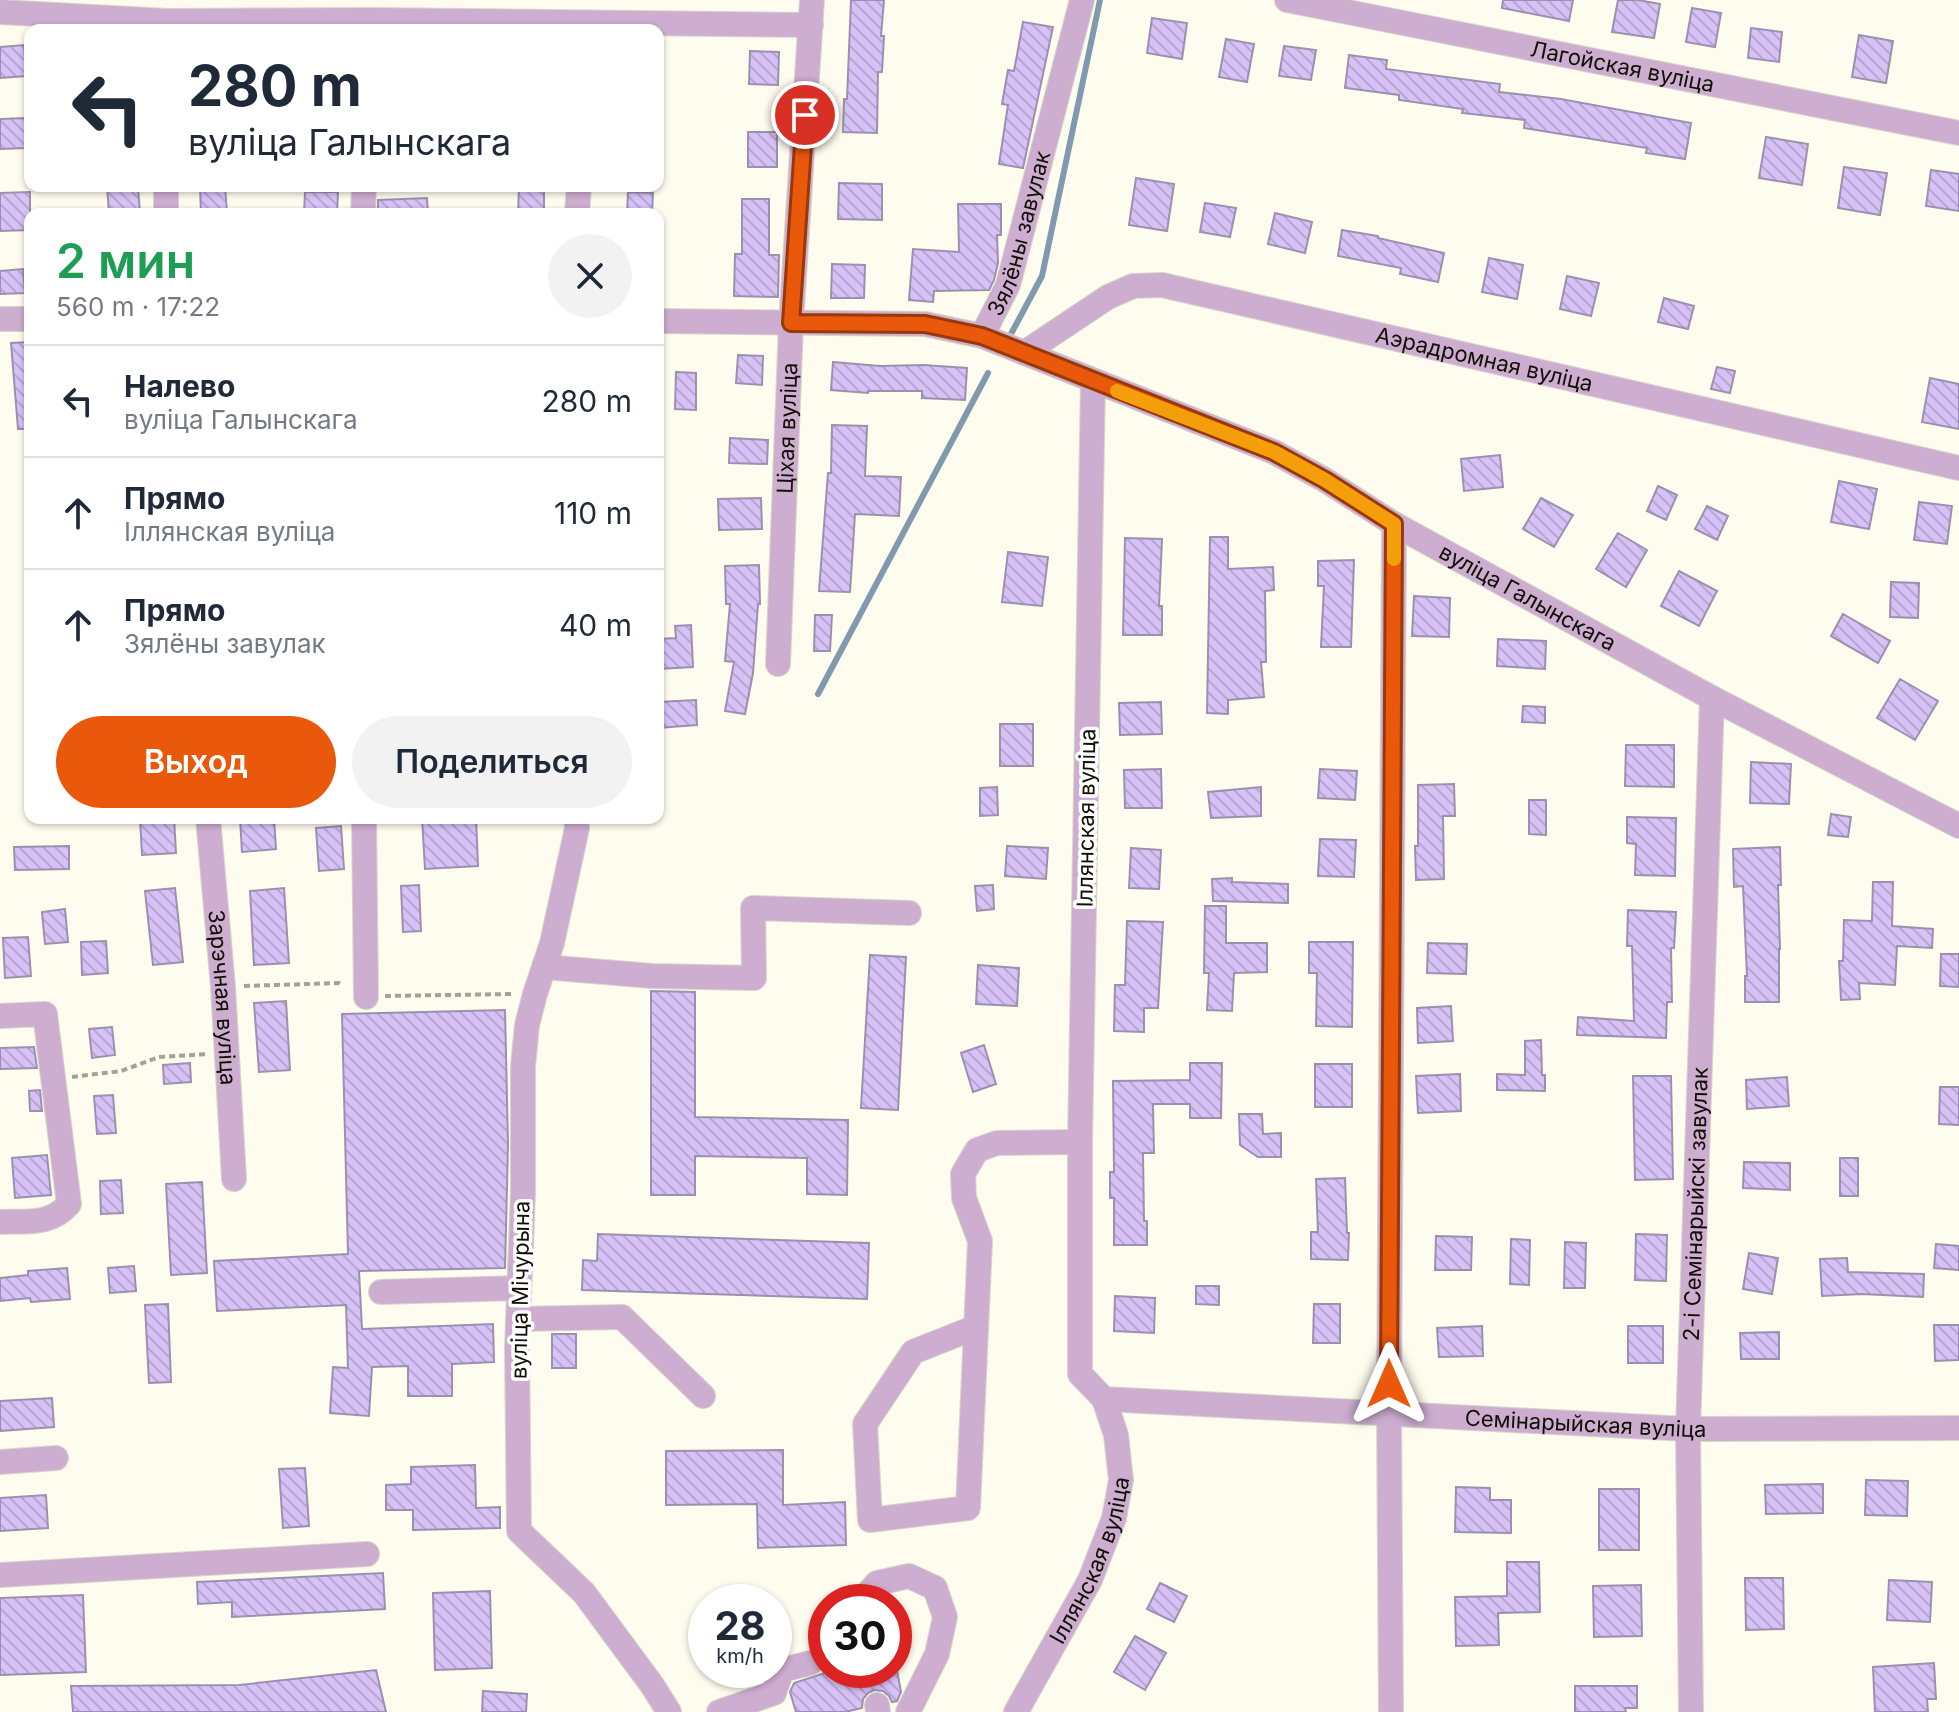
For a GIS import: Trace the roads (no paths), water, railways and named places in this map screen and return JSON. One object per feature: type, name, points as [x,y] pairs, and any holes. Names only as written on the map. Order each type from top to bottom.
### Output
[{"type":"street","name":"Ціхая вуліца","points":[[778,664],[791,323],[812,0]]},
{"type":"street","name":"Зялёны завулак","points":[[664,321],[925,324],[982,336],[1008,285],[1082,0]]},
{"type":"street","name":"Лагойская вуліца","points":[[1287,0],[1959,133]]},
{"type":"street","points":[[0,12],[168,17],[587,18],[811,25]]},
{"type":"street","name":"Аэрадромная вуліца","points":[[1024,353],[1108,297],[1133,286],[1162,285],[1959,468]]},
{"type":"street","points":[[0,319],[24,319]]},
{"type":"street","points":[[982,336],[1093,381]]},
{"type":"street","name":"вуліца Галынскага","points":[[1093,381],[1274,452],[1394,524],[1712,698],[1959,826]]},
{"type":"street","name":"Іллянская вуліца","points":[[1016,1712],[1090,1580],[1114,1518],[1121,1480],[1116,1435],[1104,1399],[1080,1374],[1080,1142],[1093,381]]},
{"type":"street","points":[[1391,1712],[1389,1412],[1394,524]]},
{"type":"street","name":"2-і Семінарыйскі завулак","points":[[1691,1712],[1688,1429],[1712,698]]},
{"type":"street","name":"Зарэчная вуліца","points":[[209,824],[223,987],[234,1179]]},
{"type":"street","points":[[364,824],[366,997]]},
{"type":"street","name":"вуліца Мічурына","points":[[577,824],[555,929],[527,1025],[523,1066],[523,1192],[518,1319],[519,1531],[584,1593],[669,1712]]},
{"type":"street","points":[[544,967],[652,976],[754,978],[753,908],[909,913]]},
{"type":"street","points":[[0,1016],[45,1014],[69,1204],[61,1213],[45,1221],[0,1222]]},
{"type":"street","points":[[976,1327],[913,1352],[865,1424],[870,1520],[968,1508],[980,1241],[964,1198],[963,1174],[977,1150],[997,1143],[1080,1142]]},
{"type":"street","points":[[381,1292],[519,1288]]},
{"type":"street","points":[[518,1319],[622,1317],[703,1396]]},
{"type":"street","name":"Семінарыйская вуліца","points":[[1104,1399],[1688,1429],[1959,1428]]},
{"type":"street","points":[[0,1462],[56,1458]]},
{"type":"street","points":[[0,1575],[367,1554]]},
{"type":"street","points":[[876,1584],[909,1576],[935,1588],[945,1617],[937,1654],[908,1712]]},
{"type":"street","points":[[719,1712],[774,1693],[782,1670],[808,1664]]},
{"type":"waterway","points":[[1011,334],[1042,276],[1100,0]]},
{"type":"waterway","points":[[818,694],[988,373]]}]
